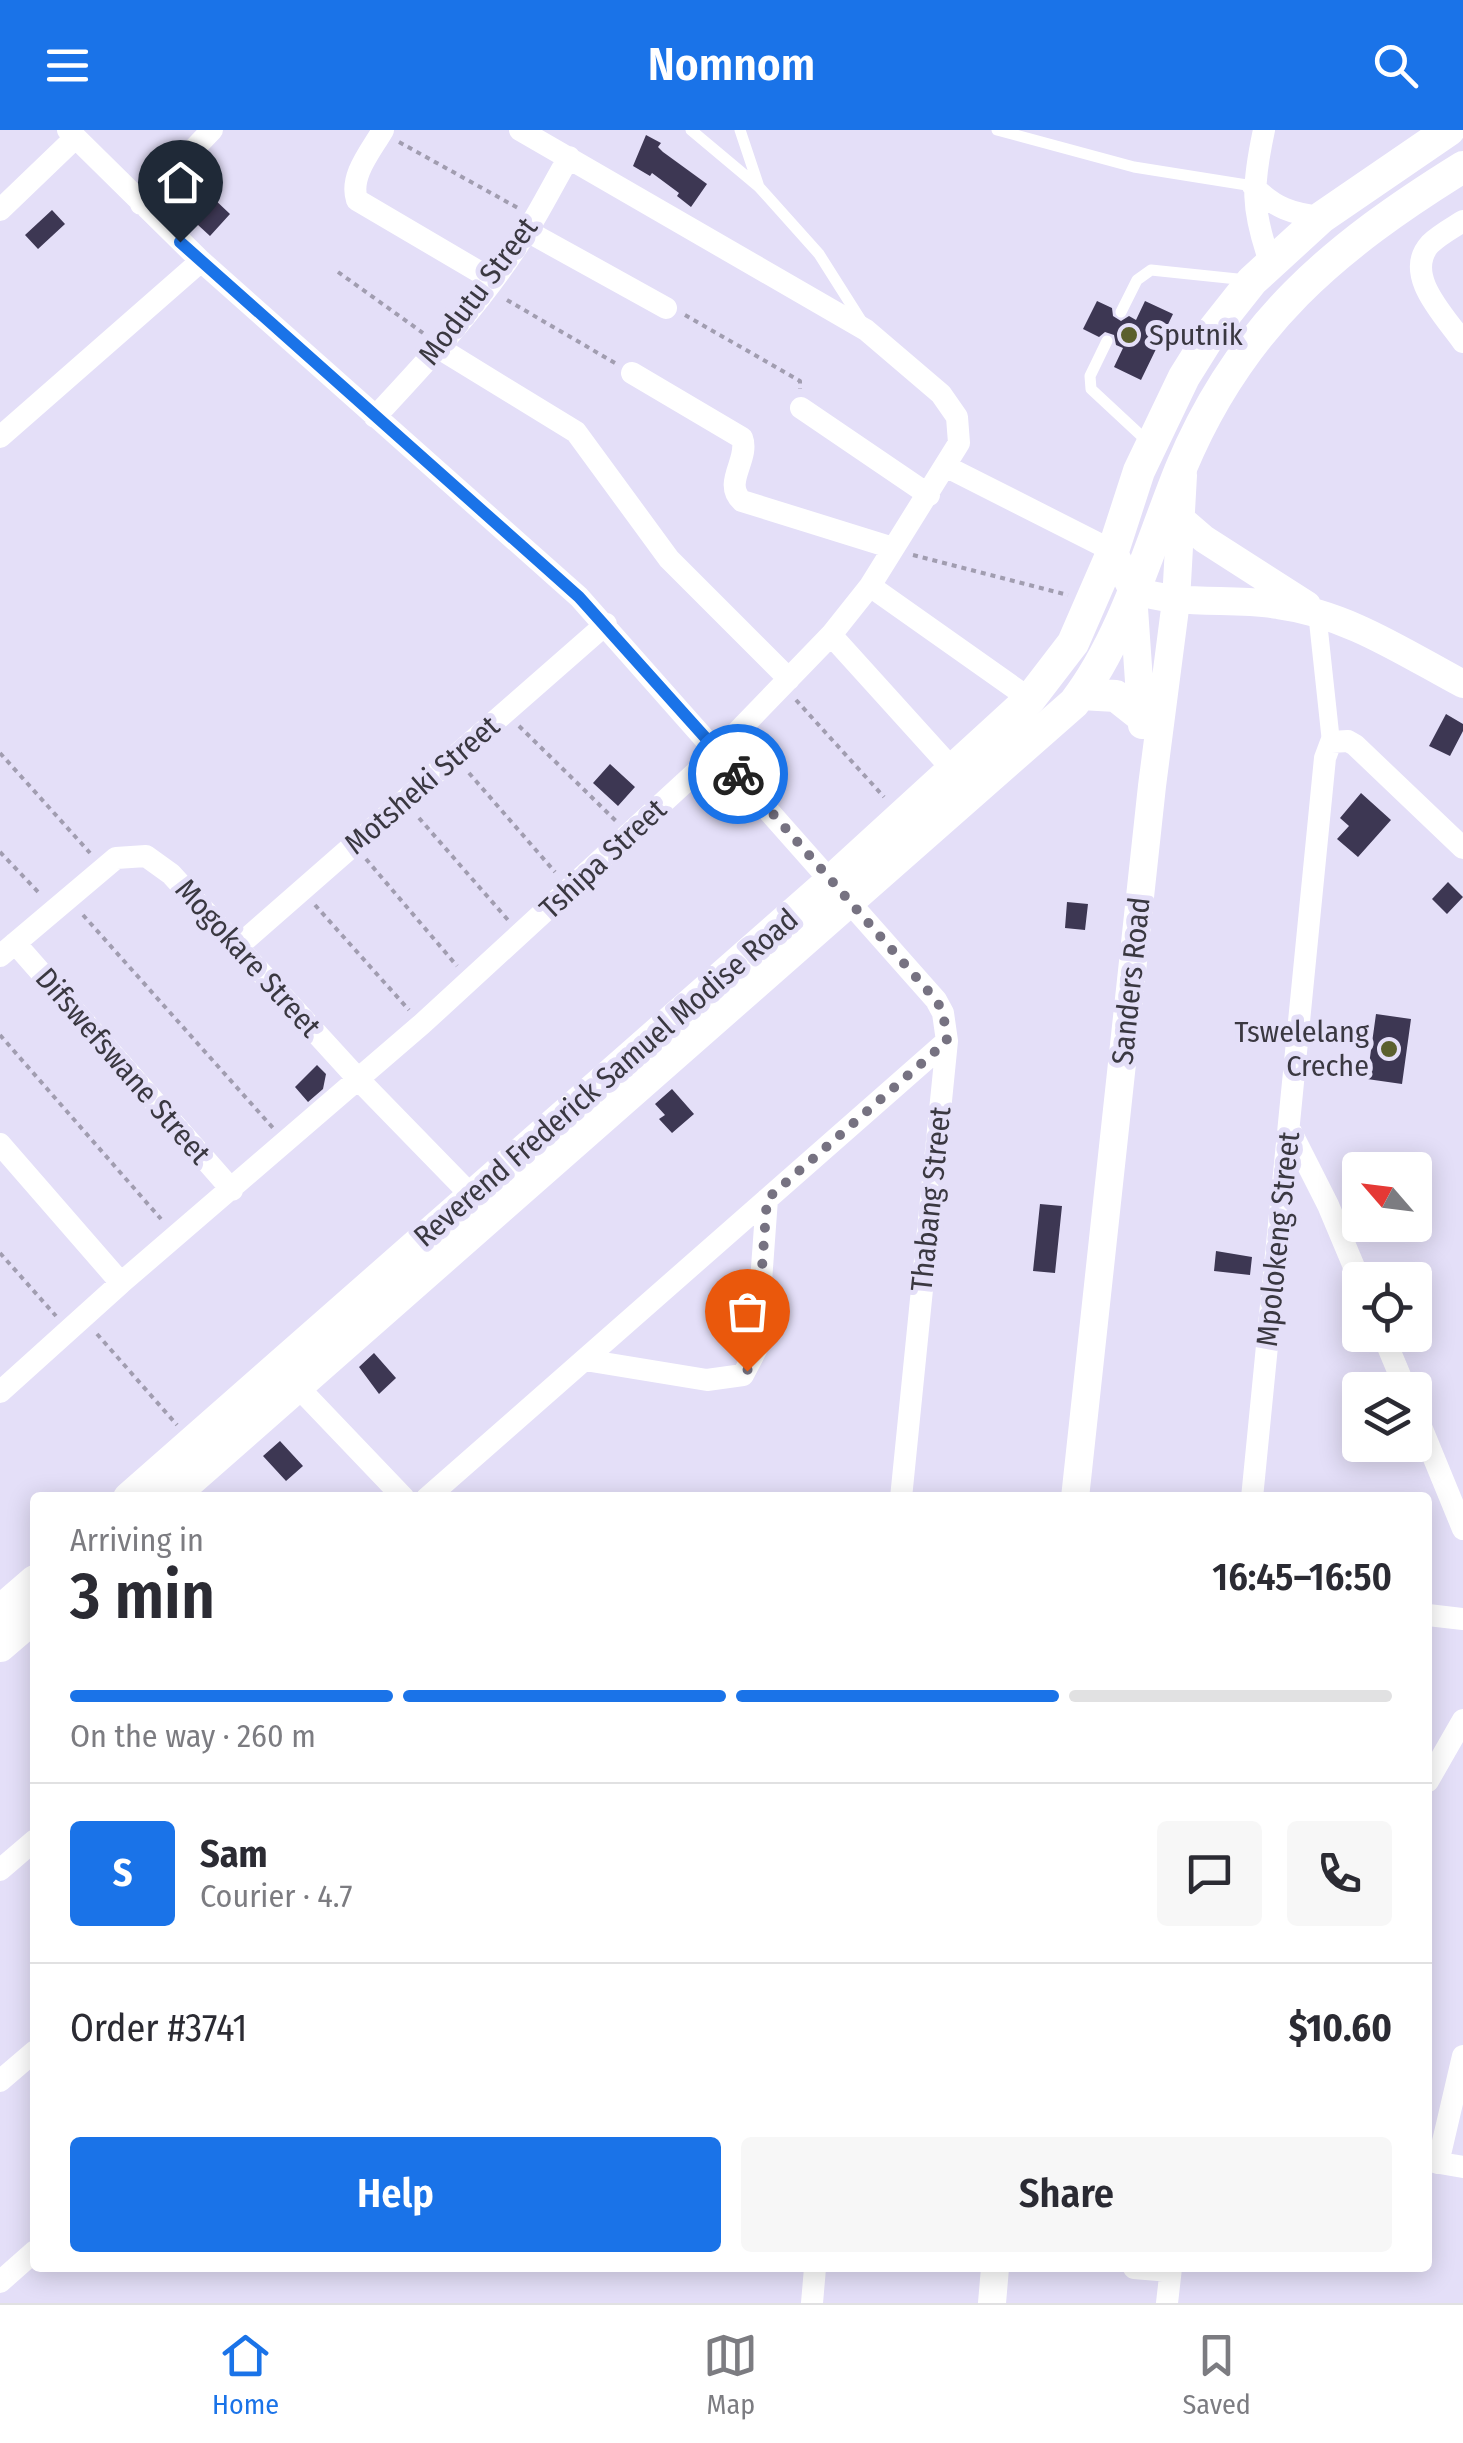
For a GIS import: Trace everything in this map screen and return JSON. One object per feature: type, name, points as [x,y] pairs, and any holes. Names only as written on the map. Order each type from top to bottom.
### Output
[{"type":"main road","name":"Reverend Frederick Samuel Modise Road","points":[[177,1492],[841,891],[902,818],[1030,699],[1072,643],[1113,551],[1139,471],[1184,377],[1261,271],[1322,217],[1448,130]]},
{"type":"main road","name":"Reverend Frederick Samuel Modise Road","points":[[135,1492],[471,1195],[841,891],[1022,751],[1081,694],[1111,645],[1212,402],[1276,313],[1361,234],[1463,167]]},
{"type":"main road","points":[[1081,694],[1116,696],[1140,715]]},
{"type":"main road","points":[[0,1612],[30,1585]]},
{"type":"main road","points":[[0,1646],[30,1620]]},
{"type":"street","points":[[141,204],[212,130]]},
{"type":"street","name":"Tshipa Street","points":[[5,1379],[77,1325],[359,1080],[718,752],[831,636],[870,586],[959,443],[957,417],[942,394],[866,330],[520,130]]},
{"type":"street","points":[[1261,271],[1253,186],[1264,130]]},
{"type":"street","points":[[383,131],[356,177],[357,200],[490,284]]},
{"type":"street","points":[[0,210],[72,134]]},
{"type":"street","name":"Thabang Street","points":[[72,134],[200,261],[606,624],[936,1000],[943,1012],[947,1041],[902,1492]]},
{"type":"street","name":"Modutu Street","points":[[375,416],[440,347],[490,284],[568,156]]},
{"type":"street","points":[[1253,186],[1284,211],[1322,217]]},
{"type":"street","points":[[1463,220],[1429,245],[1421,261],[1424,285],[1463,342]]},
{"type":"street","points":[[530,224],[666,308]]},
{"type":"street","points":[[0,437],[200,261]]},
{"type":"street","points":[[440,347],[576,432],[669,560],[786,682]]},
{"type":"street","points":[[632,374],[742,438],[745,451],[733,489],[742,500],[892,548]]},
{"type":"street","points":[[801,408],[929,495]]},
{"type":"street","name":"Sanders Road","points":[[1076,1492],[1152,786],[1176,601],[1183,464]]},
{"type":"street","points":[[947,467],[1113,551],[1132,589],[1140,715],[1152,786]]},
{"type":"street","points":[[1182,520],[1204,539],[1317,612],[1360,628],[1463,684]]},
{"type":"street","points":[[870,586],[1030,699]]},
{"type":"street","points":[[1132,589],[1176,601],[1220,599],[1317,612]]},
{"type":"street","points":[[1317,612],[1331,742],[1355,745],[1463,848]]},
{"type":"street","name":"Motsheki Street","points":[[237,946],[606,624]]},
{"type":"street","points":[[831,636],[954,771]]},
{"type":"street","name":"Mpolokeng Street","points":[[1253,1492],[1320,798],[1331,742]]},
{"type":"street","name":"Mogokare Street","points":[[8,949],[116,858],[146,856],[171,874],[359,1080],[471,1195]]},
{"type":"street","name":"Difswefswane Street","points":[[8,949],[232,1190]]},
{"type":"street","points":[[433,1492],[947,1041]]},
{"type":"street","points":[[1290,1128],[1352,1262]]},
{"type":"street","points":[[0,1144],[122,1283]]},
{"type":"street","points":[[585,1360],[707,1380],[743,1375],[756,1350],[767,1199]]},
{"type":"street","points":[[296,1386],[398,1492]]},
{"type":"street","points":[[1432,1453],[1463,1529]]},
{"type":"street","points":[[1432,1615],[1463,1619]]},
{"type":"street","points":[[1432,1774],[1463,1720]]},
{"type":"street","points":[[0,1870],[30,1844]]},
{"type":"street","points":[[0,2081],[30,2055]]},
{"type":"street","points":[[1463,2056],[1433,2162],[1463,2167]]},
{"type":"street","points":[[0,2282],[30,2255]]},
{"type":"street","points":[[812,2303],[816,2272]]},
{"type":"street","points":[[992,2303],[995,2272]]},
{"type":"street","points":[[1167,2303],[1171,2272]]},
{"type":"lane","points":[[691,130],[758,188],[819,254],[866,330]]},
{"type":"lane","points":[[740,130],[758,188]]},
{"type":"lane","points":[[997,130],[1134,167],[1253,186]]},
{"type":"lane","points":[[1121,312],[1137,280],[1151,270],[1261,271]]},
{"type":"lane","points":[[1107,341],[1090,376],[1090,389],[1152,445]]},
{"type":"path","points":[[383,131],[530,224]]},
{"type":"path","points":[[338,272],[440,347]]},
{"type":"path","points":[[490,284],[632,374]]},
{"type":"path","points":[[666,308],[800,381],[801,408]]},
{"type":"path","points":[[892,548],[1092,601]]},
{"type":"path","points":[[786,682],[902,818]]},
{"type":"path","points":[[506,712],[630,835]]},
{"type":"path","points":[[0,753],[103,868]]},
{"type":"path","points":[[454,757],[571,890]]},
{"type":"path","points":[[403,800],[521,934]]},
{"type":"path","points":[[354,845],[470,981]]},
{"type":"path","points":[[0,852],[61,904],[286,1142]]},
{"type":"path","points":[[302,890],[422,1024]]},
{"type":"path","points":[[0,1035],[177,1237]]},
{"type":"path","points":[[0,1253],[191,1441]]},
{"type":"building","points":[[646,135],[661,143],[658,147],[663,152],[707,184],[691,207],[652,173],[650,176],[633,166]]},
{"type":"building","points":[[194,180],[230,214],[210,236],[173,202]]},
{"type":"building","points":[[52,210],[65,224],[38,249],[25,235]]},
{"type":"building","name":"Sputnik","points":[[1097,301],[1112,308],[1113,316],[1121,321],[1129,316],[1136,320],[1145,301],[1173,314],[1141,380],[1114,367],[1123,348],[1116,345],[1114,335],[1105,332],[1099,337],[1083,329]]},
{"type":"building","points":[[1446,714],[1463,724],[1450,756],[1429,746]]},
{"type":"building","points":[[610,764],[635,787],[618,806],[593,783]]},
{"type":"building","points":[[1361,793],[1391,820],[1358,857],[1337,839],[1349,826],[1340,818]]},
{"type":"building","points":[[1448,882],[1463,897],[1447,914],[1432,899]]},
{"type":"building","points":[[1067,902],[1088,904],[1085,930],[1065,928]]},
{"type":"building","name":"Tswelelang Creche","points":[[1376,1014],[1411,1019],[1402,1084],[1367,1079]]},
{"type":"building","points":[[317,1065],[326,1074],[323,1089],[308,1102],[295,1087]]},
{"type":"building","points":[[672,1089],[694,1114],[672,1133],[659,1119],[665,1115],[655,1104]]},
{"type":"building","points":[[1040,1204],[1062,1206],[1055,1273],[1033,1271]]},
{"type":"building","points":[[1216,1251],[1252,1257],[1250,1275],[1214,1271]]},
{"type":"building","points":[[374,1353],[396,1378],[379,1394],[359,1367]]},
{"type":"building","points":[[280,1441],[303,1466],[286,1481],[263,1456]]},
{"type":"way so far","points":[[738,774],[936,1000],[943,1012],[947,1041],[767,1199],[756,1350],[747,1371]]},
{"type":"place","name":"Sputnik","points":[[1129,335]]},
{"type":"place","name":"Tswelelang Creche","points":[[1389,1049]]},
{"type":"route","points":[[180,242],[579,597],[738,774]]}]
